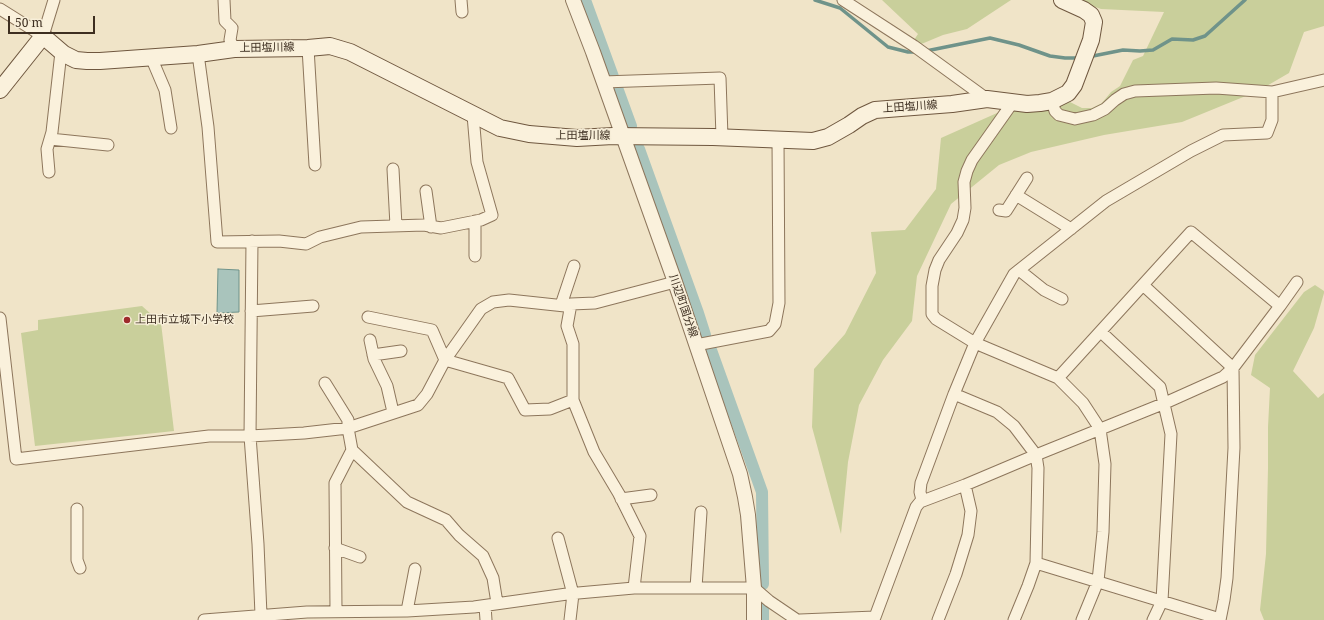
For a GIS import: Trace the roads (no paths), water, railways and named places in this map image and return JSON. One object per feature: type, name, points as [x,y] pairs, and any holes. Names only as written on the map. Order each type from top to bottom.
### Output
[{"type":"main road","name":"上田塩川線","points":[[43,36],[61,52],[76,60],[87,61],[198,54],[234,49],[308,48],[330,46],[350,52],[500,128],[529,134],[577,138],[613,136],[722,137],[813,141],[828,137],[862,116],[875,110],[952,104],[987,99],[1027,104],[1052,101],[1068,93],[1074,85],[1091,40],[1094,22],[1091,15],[1084,10],[1062,0]]},
{"type":"main road","points":[[0,90],[43,36]]},
{"type":"street","points":[[0,9],[43,36],[54,0]]},
{"type":"street","points":[[224,0],[225,21],[232,28],[230,40],[234,49]]},
{"type":"street","points":[[461,0],[462,12]]},
{"type":"street","name":"川辺町国分線","points":[[573,0],[593,52],[696,344],[740,474],[748,516],[754,588],[754,620]]},
{"type":"street","points":[[843,0],[914,46],[987,99]]},
{"type":"street","points":[[308,48],[315,165]]},
{"type":"street","points":[[49,172],[47,149],[52,132],[61,52]]},
{"type":"street","points":[[198,54],[208,127],[217,242],[279,241],[306,244],[320,237],[361,227],[424,225],[441,228],[475,221],[492,215],[477,162],[473,115]]},
{"type":"street","points":[[151,57],[165,90],[171,128]]},
{"type":"street","points":[[603,82],[720,78],[722,137]]},
{"type":"street","points":[[1052,101],[1054,111],[1059,115],[1075,119],[1093,115],[1105,109],[1114,100],[1124,94],[1135,91],[1216,88],[1272,92],[1324,80]]},
{"type":"street","points":[[922,500],[920,492],[921,483],[954,394],[975,343],[1014,274],[1106,201],[1191,151],[1223,135],[1267,133],[1272,120],[1272,92]]},
{"type":"street","points":[[1013,102],[972,160],[964,182],[965,208],[963,220],[957,233],[937,265],[932,286],[932,314],[936,319],[975,343],[1058,378],[1083,403],[1100,428],[1105,464],[1103,532],[1098,581],[1082,620]]},
{"type":"street","points":[[50,139],[108,145]]},
{"type":"street","points":[[696,344],[769,331],[775,324],[779,303],[778,140]]},
{"type":"street","points":[[393,169],[396,226]]},
{"type":"street","points":[[999,210],[1006,211],[1027,178]]},
{"type":"street","points":[[426,191],[431,227]]},
{"type":"street","points":[[1016,195],[1072,228]]},
{"type":"street","points":[[475,221],[475,256]]},
{"type":"street","points":[[1058,378],[1191,232],[1280,306]]},
{"type":"street","points":[[252,241],[250,436],[258,537],[261,615]]},
{"type":"street","points":[[574,266],[566,305],[567,326],[573,344],[573,400],[594,452],[640,536],[634,588]]},
{"type":"street","points":[[1018,270],[1044,290],[1062,299]]},
{"type":"street","points":[[0,319],[5,398],[16,459],[209,436],[250,436],[348,428],[418,405],[427,394],[445,360],[481,309],[493,302],[509,300],[566,305],[595,303],[674,282]]},
{"type":"street","points":[[800,620],[875,617],[916,507],[922,500],[965,485],[1100,428],[1164,403],[1223,377],[1233,368],[1297,282]]},
{"type":"street","points":[[1036,563],[1220,620],[1227,578],[1234,448],[1233,368],[1143,285]]},
{"type":"street","points":[[251,311],[313,306]]},
{"type":"street","points":[[368,317],[432,330],[445,360]]},
{"type":"street","points":[[1101,332],[1160,387],[1170,434],[1162,601],[1153,620]]},
{"type":"street","points":[[370,340],[373,354],[387,386],[393,412]]},
{"type":"street","points":[[373,354],[401,351]]},
{"type":"street","points":[[445,360],[508,378],[525,410],[550,409],[573,400]]},
{"type":"street","points":[[325,383],[348,420],[352,450],[406,502],[446,520],[459,535],[483,556],[493,578],[497,603]]},
{"type":"street","points":[[954,394],[998,412],[1014,426],[1036,455],[1038,468],[1036,563],[1014,620]]},
{"type":"street","points":[[336,611],[335,482],[352,450]]},
{"type":"street","points":[[938,620],[956,574],[968,535],[971,511],[965,485]]},
{"type":"street","points":[[621,499],[651,495]]},
{"type":"street","points":[[77,509],[77,560],[80,568]]},
{"type":"street","points":[[696,588],[701,512]]},
{"type":"street","points":[[558,538],[573,594],[570,620]]},
{"type":"street","points":[[335,548],[360,557]]},
{"type":"street","points":[[415,569],[415,614]]},
{"type":"street","points":[[204,620],[261,615],[308,616],[336,611],[415,614],[485,606],[497,603],[634,588],[754,588],[769,601],[797,620]]},
{"type":"street","points":[[485,606],[486,620]]},
{"type":"water","points":[[218,269],[239,270],[239,312],[217,313]]},
{"type":"waterway","points":[[585,0],[631,126]]},
{"type":"waterway","points":[[815,0],[840,8],[888,47],[908,52],[916,52]]},
{"type":"waterway","points":[[1093,56],[1123,50],[1153,50],[1172,39],[1193,40],[1205,36],[1245,0]]},
{"type":"waterway","points":[[926,51],[990,38],[1019,45],[1050,56],[1079,58]]},
{"type":"waterway","points":[[639,149],[705,335]]},
{"type":"waterway","points":[[711,350],[762,492],[763,584]]},
{"type":"waterway","points":[[763,606],[763,620]]},
{"type":"place","name":"上田市立城下小学校","points":[[127,320]]}]
